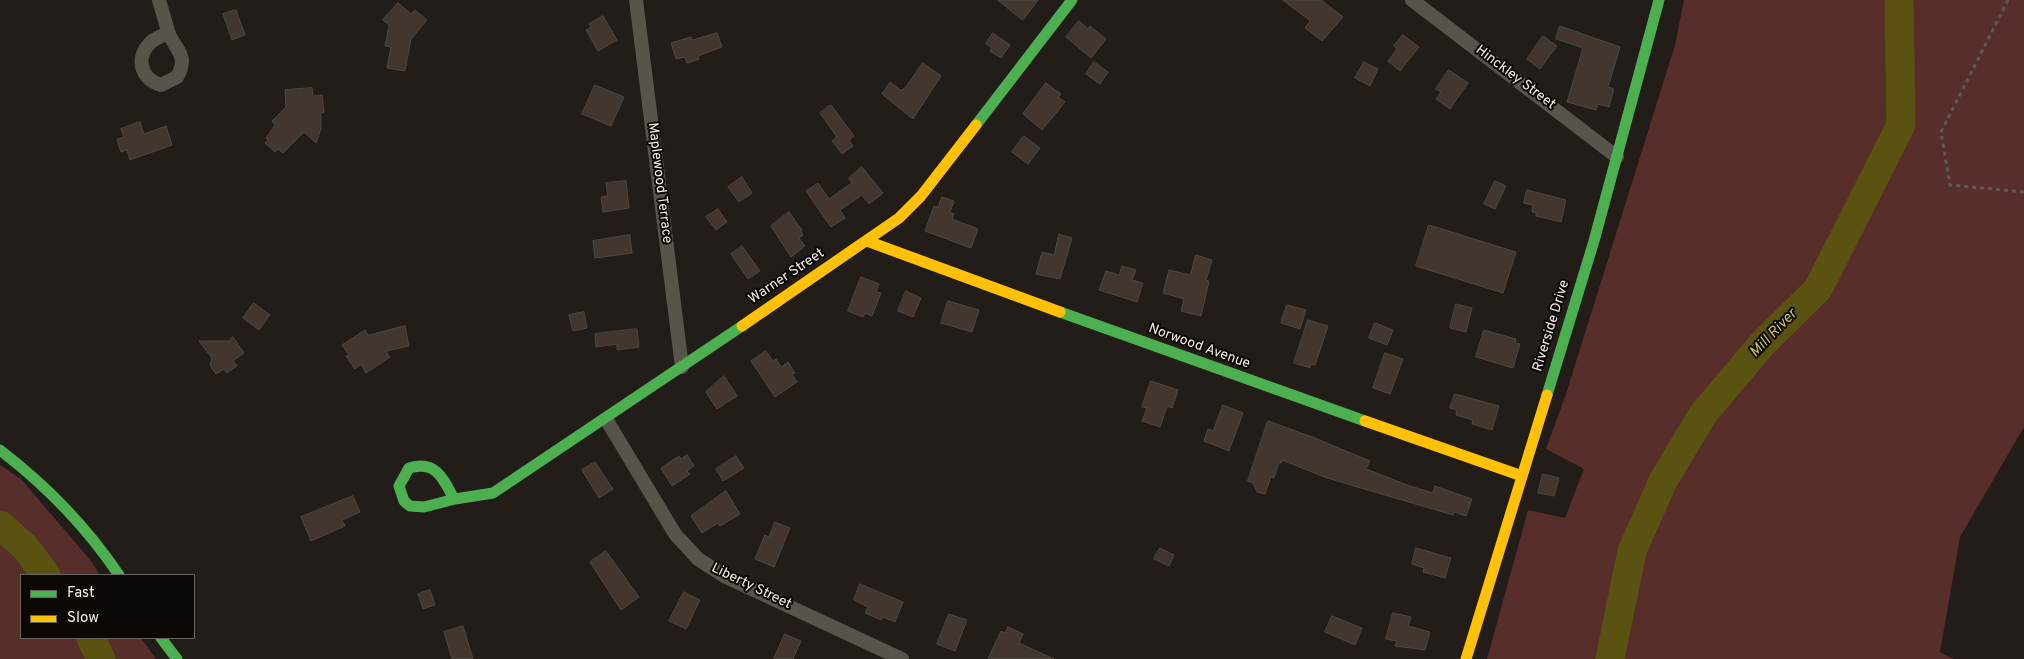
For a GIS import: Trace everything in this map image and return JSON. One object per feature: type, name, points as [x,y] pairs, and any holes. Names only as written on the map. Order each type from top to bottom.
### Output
[{"type":"street","points":[[159,0],[168,33]]},
{"type":"street","name":"Maplewood Terrace","points":[[636,0],[682,367]]},
{"type":"street","name":"Warner Street","points":[[454,499],[442,476],[434,468],[426,464],[409,468],[400,481],[400,492],[403,499],[410,506],[424,509],[454,499],[473,499],[493,493],[606,420],[899,218],[921,196],[1072,0]]},
{"type":"street","name":"Hinckley Street","points":[[1412,0],[1617,157]]},
{"type":"street","name":"Riverside Drive","points":[[1466,659],[1617,157],[1659,0]]},
{"type":"street","name":"Norwood Avenue","points":[[867,241],[1165,351],[1522,476]]},
{"type":"street","name":"Liberty Street","points":[[606,420],[675,534],[698,559],[726,577],[902,659]]},
{"type":"street","points":[[0,450],[38,480],[78,520],[118,574]]},
{"type":"street","points":[[162,639],[177,659]]},
{"type":"path","points":[[2008,0],[1941,132],[1950,185],[2024,192]]},
{"type":"shaded area","points":[[1684,0],[2024,0],[2024,427],[1960,537],[1940,652],[1953,659],[1487,659],[1528,510],[1565,518],[1584,469],[1546,449],[1566,394],[1675,45]]},
{"type":"shaded area","points":[[0,465],[21,479],[91,561],[99,574],[20,574],[20,639],[142,639],[156,659],[0,659]]},
{"type":"building","points":[[998,0],[1038,0],[1023,20]]},
{"type":"building","points":[[1283,0],[1321,0],[1343,17],[1322,41],[1305,28],[1310,21]]},
{"type":"building","points":[[398,3],[411,14],[415,10],[427,20],[411,39],[405,71],[387,68],[391,47],[385,46],[389,25],[383,20]]},
{"type":"building","points":[[236,10],[245,35],[232,40],[223,14]]},
{"type":"building","points":[[603,16],[617,40],[598,51],[586,30],[591,27],[589,24]]},
{"type":"building","points":[[1079,21],[1088,29],[1090,26],[1106,39],[1091,58],[1066,37]]},
{"type":"building","points":[[1560,26],[1620,47],[1608,87],[1614,89],[1609,107],[1598,104],[1596,110],[1567,102],[1583,48],[1556,39]]},
{"type":"building","points":[[717,33],[722,47],[698,56],[699,59],[687,63],[685,57],[676,59],[671,43],[691,37],[692,40]]},
{"type":"building","points":[[993,33],[1010,45],[1001,58],[990,51],[992,48],[986,44]]},
{"type":"building","points":[[1403,35],[1419,47],[1400,71],[1388,61],[1397,49],[1394,46]]},
{"type":"building","points":[[1543,36],[1557,46],[1540,69],[1527,59]]},
{"type":"building","points":[[1094,62],[1108,72],[1100,84],[1086,74]]},
{"type":"building","points":[[1364,62],[1378,69],[1370,86],[1355,78]]},
{"type":"building","points":[[923,63],[941,76],[913,119],[882,94],[890,82],[901,90],[905,88]]},
{"type":"building","points":[[1449,70],[1468,83],[1450,109],[1436,99],[1441,92],[1436,89]]},
{"type":"building","points":[[1046,83],[1061,94],[1058,97],[1065,102],[1042,130],[1023,114]]},
{"type":"building","points":[[595,85],[624,97],[611,126],[582,114]]},
{"type":"building","points":[[312,88],[313,96],[322,95],[324,112],[321,113],[321,129],[316,143],[304,132],[283,153],[278,149],[275,152],[265,143],[268,140],[266,138],[275,125],[272,121],[286,107],[285,90]]},
{"type":"building","points":[[831,105],[854,136],[849,140],[853,146],[842,154],[832,141],[837,137],[820,113]]},
{"type":"building","points":[[140,122],[144,134],[166,126],[172,145],[130,160],[127,150],[121,152],[117,139],[124,137],[121,129]]},
{"type":"building","points":[[1024,136],[1040,148],[1028,164],[1012,152]]},
{"type":"building","points":[[862,167],[883,193],[869,204],[862,195],[840,210],[845,218],[831,227],[806,191],[818,183],[829,199],[852,183],[849,178]]},
{"type":"building","points":[[742,177],[752,193],[739,202],[728,187]]},
{"type":"building","points":[[626,181],[629,208],[603,212],[601,197],[608,196],[606,183]]},
{"type":"building","points":[[1495,181],[1506,186],[1495,209],[1484,204]]},
{"type":"building","points":[[1527,190],[1566,200],[1561,222],[1536,216],[1536,213],[1532,212],[1533,205],[1524,203]]},
{"type":"building","points":[[942,197],[954,201],[950,212],[954,214],[952,219],[978,229],[971,248],[925,231],[934,206],[938,207]]},
{"type":"building","points":[[718,209],[727,222],[716,230],[706,217]]},
{"type":"building","points":[[789,212],[802,230],[803,235],[799,238],[805,246],[791,257],[771,226]]},
{"type":"building","points":[[1429,225],[1516,252],[1503,293],[1416,266]]},
{"type":"building","points":[[1059,234],[1072,238],[1060,279],[1036,274],[1042,252],[1054,255]]},
{"type":"building","points":[[630,235],[632,253],[595,258],[593,241]]},
{"type":"building","points":[[742,246],[760,271],[748,279],[731,254]]},
{"type":"building","points":[[1196,255],[1212,260],[1206,280],[1209,281],[1201,316],[1181,311],[1184,299],[1163,293],[1169,270],[1190,275]]},
{"type":"building","points":[[1122,266],[1136,270],[1132,280],[1143,283],[1137,302],[1099,290],[1106,271],[1119,275]]},
{"type":"building","points":[[861,277],[879,284],[876,292],[881,293],[872,316],[865,313],[863,317],[848,311]]},
{"type":"building","points":[[906,291],[921,298],[913,317],[898,311]]},
{"type":"building","points":[[948,301],[979,310],[972,332],[941,323]]},
{"type":"building","points":[[254,303],[270,315],[259,330],[243,318]]},
{"type":"building","points":[[1456,304],[1472,308],[1466,332],[1450,328]]},
{"type":"building","points":[[1287,305],[1306,310],[1300,329],[1281,323]]},
{"type":"building","points":[[584,312],[587,328],[573,331],[569,315]]},
{"type":"building","points":[[1308,320],[1328,326],[1315,365],[1311,364],[1310,368],[1294,363]]},
{"type":"building","points":[[1375,323],[1393,330],[1387,345],[1369,338]]},
{"type":"building","points":[[405,326],[409,346],[386,351],[390,357],[366,373],[361,364],[355,369],[346,356],[349,355],[342,345],[365,330],[368,335]]},
{"type":"building","points":[[637,329],[639,347],[617,350],[617,344],[596,347],[595,334]]},
{"type":"building","points":[[1484,330],[1516,339],[1515,343],[1520,344],[1513,368],[1476,357]]},
{"type":"building","points":[[233,337],[244,353],[233,361],[237,366],[227,373],[224,369],[216,374],[210,365],[212,358],[199,341],[228,341]]},
{"type":"building","points":[[766,351],[773,361],[776,359],[781,367],[788,362],[795,373],[792,374],[797,382],[775,397],[751,361]]},
{"type":"building","points":[[1385,353],[1403,359],[1390,394],[1373,388]]},
{"type":"building","points":[[724,376],[737,396],[717,409],[706,392]]},
{"type":"building","points":[[1151,381],[1178,390],[1172,408],[1167,406],[1160,427],[1142,421],[1147,408],[1142,407]]},
{"type":"building","points":[[1455,394],[1499,406],[1492,430],[1472,424],[1473,420],[1456,415],[1457,410],[1450,408]]},
{"type":"building","points":[[1223,405],[1243,413],[1229,451],[1204,441],[1208,429],[1213,431]]},
{"type":"building","points":[[1268,421],[1370,461],[1366,469],[1410,486],[1433,493],[1435,486],[1472,499],[1466,516],[1454,512],[1453,515],[1327,478],[1282,460],[1281,463],[1279,462],[1274,478],[1271,477],[1265,494],[1257,492],[1253,483],[1248,481]]},
{"type":"building","points":[[687,455],[694,466],[687,471],[690,474],[672,486],[661,468],[679,456],[681,459]]},
{"type":"building","points":[[736,456],[744,468],[723,481],[716,469]]},
{"type":"building","points":[[595,462],[613,489],[599,498],[582,470]]},
{"type":"building","points":[[1543,474],[1559,478],[1554,496],[1538,493]]},
{"type":"building","points":[[726,491],[740,514],[720,526],[718,523],[702,533],[691,516]]},
{"type":"building","points":[[353,496],[360,512],[342,520],[345,526],[311,541],[301,517]]},
{"type":"building","points":[[775,522],[790,528],[774,567],[755,559],[765,535],[769,537]]},
{"type":"building","points":[[1160,548],[1174,555],[1169,566],[1154,559]]},
{"type":"building","points":[[1416,548],[1451,558],[1445,578],[1423,572],[1424,568],[1412,564]]},
{"type":"building","points":[[606,551],[639,597],[621,610],[590,562]]},
{"type":"building","points":[[860,584],[903,602],[895,622],[883,617],[881,620],[865,613],[868,607],[854,600]]},
{"type":"building","points":[[430,590],[435,605],[423,609],[418,594]]},
{"type":"building","points":[[684,592],[700,600],[686,629],[669,621]]},
{"type":"building","points":[[1393,613],[1411,617],[1408,626],[1430,632],[1425,650],[1395,646],[1397,641],[1386,639]]},
{"type":"building","points":[[949,614],[967,620],[955,651],[937,644]]},
{"type":"building","points":[[1332,616],[1362,628],[1355,645],[1325,632]]},
{"type":"building","points":[[463,626],[473,659],[452,659],[444,632]]},
{"type":"building","points":[[1008,627],[1023,634],[1019,643],[1054,659],[988,659],[1001,631],[1005,633]]},
{"type":"building","points":[[785,634],[801,641],[793,659],[774,659]]},
{"type":"waterway","name":"Mill River","points":[[1610,659],[1632,551],[1663,481],[1703,414],[1764,342],[1818,289],[1901,125],[1899,0]]},
{"type":"waterway","name":"Mill River","points":[[0,525],[25,547],[45,574]]},
{"type":"waterway","name":"Mill River","points":[[91,639],[101,659]]},
{"type":"traffic: fast","points":[[976,125],[1072,0]]},
{"type":"traffic: fast","points":[[1547,395],[1594,241],[1659,0]]},
{"type":"traffic: fast","points":[[1060,312],[1365,421]]},
{"type":"traffic: fast","points":[[454,499],[438,473],[426,467],[409,468],[399,486],[404,501],[410,506],[424,507],[455,499],[493,493],[742,326]]},
{"type":"traffic: fast","points":[[0,450],[50,492],[79,523],[118,574]]},
{"type":"traffic: fast","points":[[162,639],[177,659]]},
{"type":"traffic: slow","points":[[742,326],[899,218],[921,196],[976,125]]},
{"type":"traffic: slow","points":[[867,241],[1060,312]]},
{"type":"traffic: slow","points":[[1466,659],[1547,395]]},
{"type":"traffic: slow","points":[[1365,421],[1522,476]]}]
